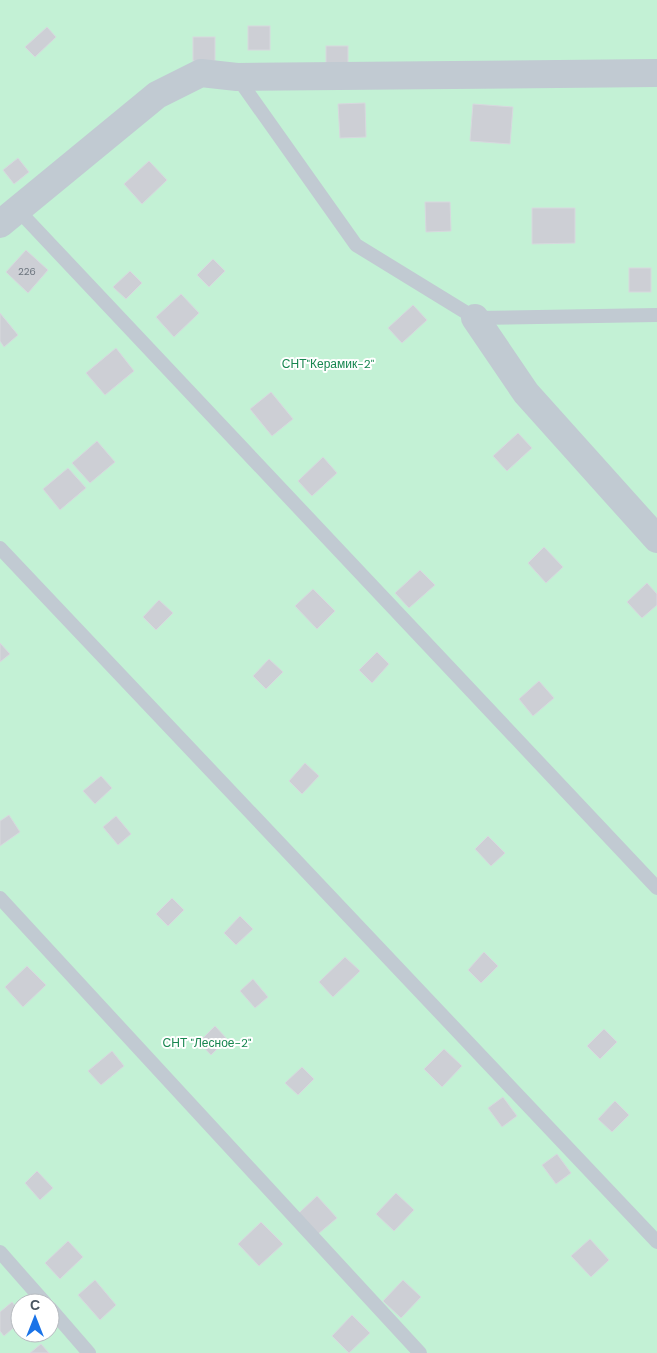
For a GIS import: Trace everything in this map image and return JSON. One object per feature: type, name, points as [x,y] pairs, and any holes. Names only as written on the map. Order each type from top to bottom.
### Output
[{"type":"street","points":[[9,217],[157,95],[201,73],[237,77],[657,73]]},
{"type":"street","points":[[475,318],[526,393],[657,539]]},
{"type":"lane","points":[[237,77],[356,245],[475,318],[657,315]]},
{"type":"lane","points":[[9,217],[657,888]]},
{"type":"lane","points":[[0,548],[657,1242]]},
{"type":"lane","points":[[0,898],[420,1353]]},
{"type":"lane","points":[[0,1252],[37,1293]]},
{"type":"lane","points":[[60,1320],[89,1353]]},
{"type":"green space","name":"СНТ\"Керамик-2\"","points":[[0,0],[657,0],[657,1353],[0,1353]]},
{"type":"building","points":[[248,26],[270,26],[270,50],[248,50]]},
{"type":"building","points":[[47,27],[56,37],[35,57],[25,47]]},
{"type":"building","points":[[193,37],[215,37],[215,61],[193,61]]},
{"type":"building","points":[[326,46],[348,46],[348,70],[326,70]]},
{"type":"building","points":[[365,103],[366,137],[340,138],[338,104]]},
{"type":"building","points":[[473,104],[513,107],[510,144],[470,141]]},
{"type":"building","points":[[18,158],[29,172],[14,184],[3,170]]},
{"type":"building","points":[[149,161],[167,180],[142,204],[124,184]]},
{"type":"building","points":[[425,202],[450,202],[451,231],[426,232]]},
{"type":"building","points":[[532,208],[575,208],[575,243],[532,244]]},
{"type":"building","points":[[26,250],[48,270],[28,293],[6,272]]},
{"type":"building","points":[[213,259],[225,271],[209,287],[197,275]]},
{"type":"building","points":[[629,268],[651,268],[651,292],[629,292]]},
{"type":"building","points":[[130,271],[142,283],[126,299],[113,287]]},
{"type":"building","points":[[181,294],[199,313],[174,337],[156,317]]},
{"type":"building","points":[[413,305],[427,320],[402,343],[388,328]]},
{"type":"building","points":[[0,313],[18,335],[4,347],[0,341]]},
{"type":"building","points":[[116,348],[134,371],[105,395],[86,373]]},
{"type":"building","points":[[271,392],[293,419],[272,436],[250,409]]},
{"type":"building","points":[[518,433],[532,448],[507,471],[493,456]]},
{"type":"building","points":[[97,441],[115,462],[90,483],[72,463]]},
{"type":"building","points":[[323,457],[337,473],[312,496],[298,481]]},
{"type":"building","points":[[68,468],[86,488],[60,510],[43,489]]},
{"type":"building","points":[[544,547],[563,567],[546,583],[528,563]]},
{"type":"building","points":[[420,570],[435,585],[409,608],[395,593]]},
{"type":"building","points":[[647,583],[657,594],[657,605],[642,618],[627,602]]},
{"type":"building","points":[[313,589],[335,611],[317,629],[295,606]]},
{"type":"building","points":[[159,600],[173,613],[156,630],[143,617]]},
{"type":"building","points":[[0,643],[10,654],[0,662]]},
{"type":"building","points":[[377,652],[389,664],[372,683],[359,670]]},
{"type":"building","points":[[269,659],[283,672],[266,689],[253,676]]},
{"type":"building","points":[[539,681],[554,698],[533,716],[519,699]]},
{"type":"building","points":[[305,763],[319,776],[302,794],[289,781]]},
{"type":"building","points":[[101,776],[112,788],[95,804],[83,791]]},
{"type":"building","points":[[9,815],[20,832],[0,846],[0,821]]},
{"type":"building","points":[[116,816],[131,834],[118,845],[103,827]]},
{"type":"building","points":[[488,836],[505,853],[491,866],[475,849]]},
{"type":"building","points":[[172,898],[184,910],[168,926],[156,914]]},
{"type":"building","points":[[240,916],[253,929],[236,945],[224,933]]},
{"type":"building","points":[[484,952],[498,966],[481,983],[468,970]]},
{"type":"building","points":[[345,957],[360,971],[333,997],[319,982]]},
{"type":"building","points":[[27,966],[46,985],[23,1007],[5,987]]},
{"type":"building","points":[[253,979],[268,997],[255,1008],[240,991]]},
{"type":"building","points":[[215,1026],[227,1039],[211,1055],[199,1042]]},
{"type":"building","points":[[604,1029],[617,1042],[600,1059],[587,1046]]},
{"type":"building","points":[[444,1049],[462,1066],[442,1087],[424,1069]]},
{"type":"building","points":[[112,1051],[124,1066],[101,1085],[88,1071]]},
{"type":"building","points":[[302,1067],[314,1079],[298,1095],[285,1083]]},
{"type":"building","points":[[503,1097],[517,1116],[502,1127],[488,1108]]},
{"type":"building","points":[[615,1101],[629,1115],[612,1132],[598,1119]]},
{"type":"building","points":[[557,1154],[571,1173],[556,1184],[542,1165]]},
{"type":"building","points":[[37,1171],[53,1188],[40,1200],[25,1183]]},
{"type":"building","points":[[396,1193],[414,1210],[394,1231],[376,1214]]},
{"type":"building","points":[[317,1196],[337,1218],[318,1234],[299,1213]]},
{"type":"building","points":[[261,1222],[283,1244],[259,1266],[238,1244]]},
{"type":"building","points":[[590,1239],[609,1260],[591,1277],[571,1256]]},
{"type":"building","points":[[68,1241],[83,1257],[60,1279],[45,1263]]},
{"type":"building","points":[[95,1280],[116,1305],[100,1320],[78,1295]]},
{"type":"building","points":[[403,1280],[421,1297],[401,1318],[383,1301]]},
{"type":"building","points":[[10,1304],[10,1331],[4,1336],[0,1331],[0,1312]]},
{"type":"building","points":[[352,1315],[370,1333],[349,1353],[332,1336]]},
{"type":"building","points":[[41,1344],[49,1353],[30,1353]]},
{"type":"park label","name":"СНТ \"Лесное-2\"","points":[[207,1043]]}]
